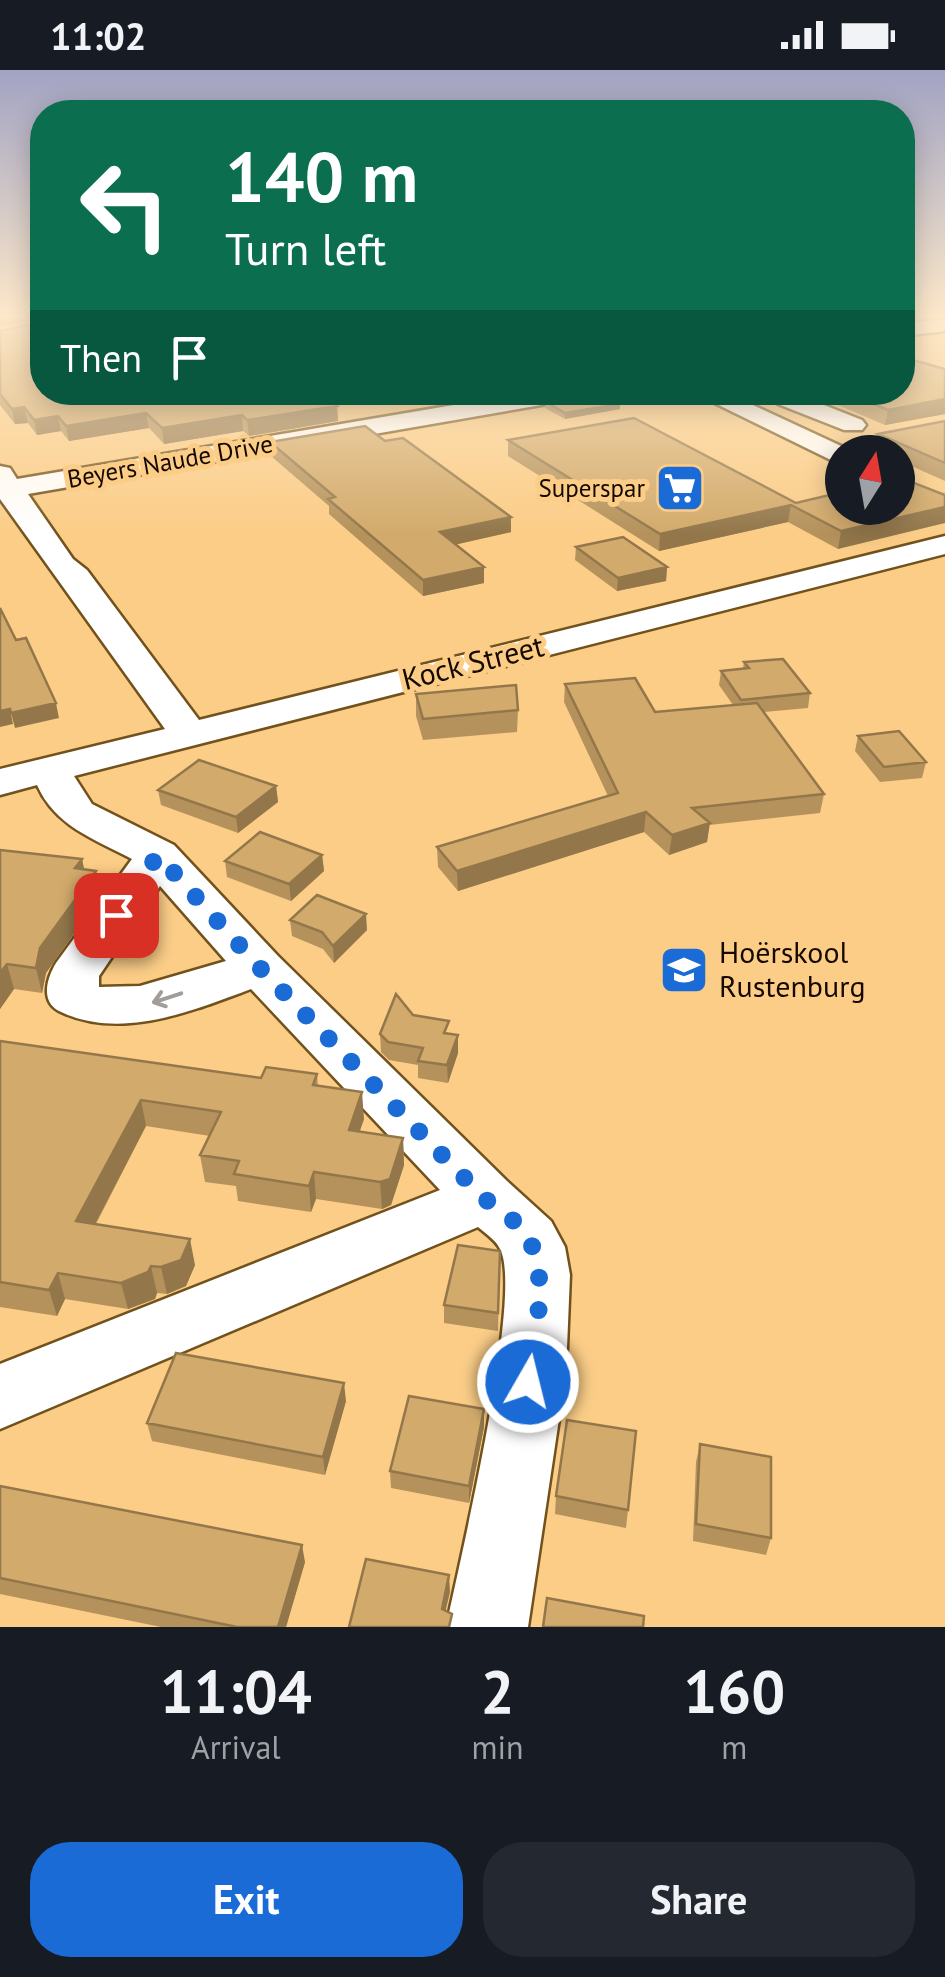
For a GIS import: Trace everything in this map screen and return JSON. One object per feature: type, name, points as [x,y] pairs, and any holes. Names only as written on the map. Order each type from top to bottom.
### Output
[{"type":"street","name":"Beyers Naude Drive","points":[[8,477],[435,405]]},
{"type":"street","name":"Beyers Naude Drive","points":[[366,416],[462,405]]},
{"type":"street","points":[[679,410],[692,405]]},
{"type":"street","points":[[732,405],[825,447]]},
{"type":"street","points":[[802,405],[860,433],[857,435]]},
{"type":"street","points":[[769,422],[818,412]]},
{"type":"street","points":[[8,477],[62,566],[76,576],[189,734]]},
{"type":"street","name":"Kock Street","points":[[25,775],[945,545]]},
{"type":"street","points":[[25,775],[78,814],[158,855],[260,968],[484,1198],[522,1228],[534,1249],[538,1274],[528,1382],[487,1627]]},
{"type":"street","points":[[158,855],[74,975],[72,996],[90,1006],[148,1004],[260,968]]},
{"type":"street","points":[[0,1398],[484,1198]]},
{"type":"building","points":[[0,389],[30,389],[30,405],[337,406],[162,428],[146,413],[66,426],[58,416],[34,420],[24,407],[12,409]]},
{"type":"building","points":[[915,389],[945,389],[945,399],[915,405]]},
{"type":"building","points":[[551,405],[614,405],[565,413]]},
{"type":"building","points":[[876,405],[914,405],[888,410]]},
{"type":"building","points":[[634,418],[796,503],[825,496],[825,523],[791,505],[660,534],[508,440]]},
{"type":"building","points":[[945,421],[945,463],[915,450],[915,435],[878,434]]},
{"type":"building","points":[[365,426],[385,441],[403,438],[511,517],[440,532],[484,567],[423,580],[328,499],[335,497],[270,442]]},
{"type":"building","points":[[915,483],[945,495],[945,507],[915,514]]},
{"type":"building","points":[[829,525],[867,525],[841,531]]},
{"type":"building","points":[[623,537],[667,567],[618,578],[576,547]]},
{"type":"building","points":[[0,608],[16,640],[26,638],[56,703],[11,713],[10,709],[0,711]]},
{"type":"building","points":[[783,659],[810,693],[741,700],[721,671],[749,668],[744,662]]},
{"type":"building","points":[[635,678],[655,712],[757,703],[824,794],[692,808],[710,823],[672,835],[646,812],[457,871],[437,847],[618,793],[565,684]]},
{"type":"building","points":[[516,685],[518,710],[423,719],[416,694]]},
{"type":"building","points":[[899,731],[926,762],[884,767],[858,736]]},
{"type":"building","points":[[199,760],[276,786],[236,817],[158,790]]},
{"type":"building","points":[[260,832],[322,855],[289,884],[225,861]]},
{"type":"building","points":[[0,850],[82,859],[75,868],[96,871],[40,948],[36,968],[7,964],[0,973]]},
{"type":"building","points":[[317,895],[366,914],[333,946],[322,932],[290,920]]},
{"type":"building","points":[[396,994],[413,1015],[449,1021],[444,1033],[458,1035],[447,1065],[418,1061],[423,1048],[388,1042],[380,1034]]},
{"type":"building","points":[[0,1041],[261,1078],[266,1067],[317,1074],[313,1085],[362,1092],[349,1130],[403,1138],[390,1179],[380,1182],[314,1172],[309,1186],[234,1174],[239,1161],[200,1155],[221,1112],[141,1100],[76,1221],[190,1239],[181,1260],[151,1266],[148,1272],[121,1283],[58,1273],[49,1290],[0,1282]]},
{"type":"building","points":[[458,1245],[500,1251],[498,1313],[444,1305]]},
{"type":"building","points":[[176,1353],[344,1383],[323,1457],[147,1423]]},
{"type":"building","points":[[409,1396],[484,1409],[469,1486],[390,1471]]},
{"type":"building","points":[[567,1420],[636,1431],[628,1510],[556,1496]]},
{"type":"building","points":[[700,1444],[771,1457],[771,1538],[696,1524]]},
{"type":"building","points":[[0,1486],[302,1545],[278,1627],[237,1627],[0,1578]]},
{"type":"building","points":[[366,1559],[449,1575],[442,1609],[452,1614],[449,1627],[349,1627]]},
{"type":"building","points":[[547,1598],[644,1616],[643,1627],[543,1627]]},
{"type":"place","name":"Superspar","points":[[680,488]]},
{"type":"place","name":"Hoërskool Rustenburg","points":[[684,970]]},
{"type":"route","points":[[116,915],[158,855],[260,968],[484,1198],[522,1228],[534,1249],[538,1274],[528,1382]]}]
